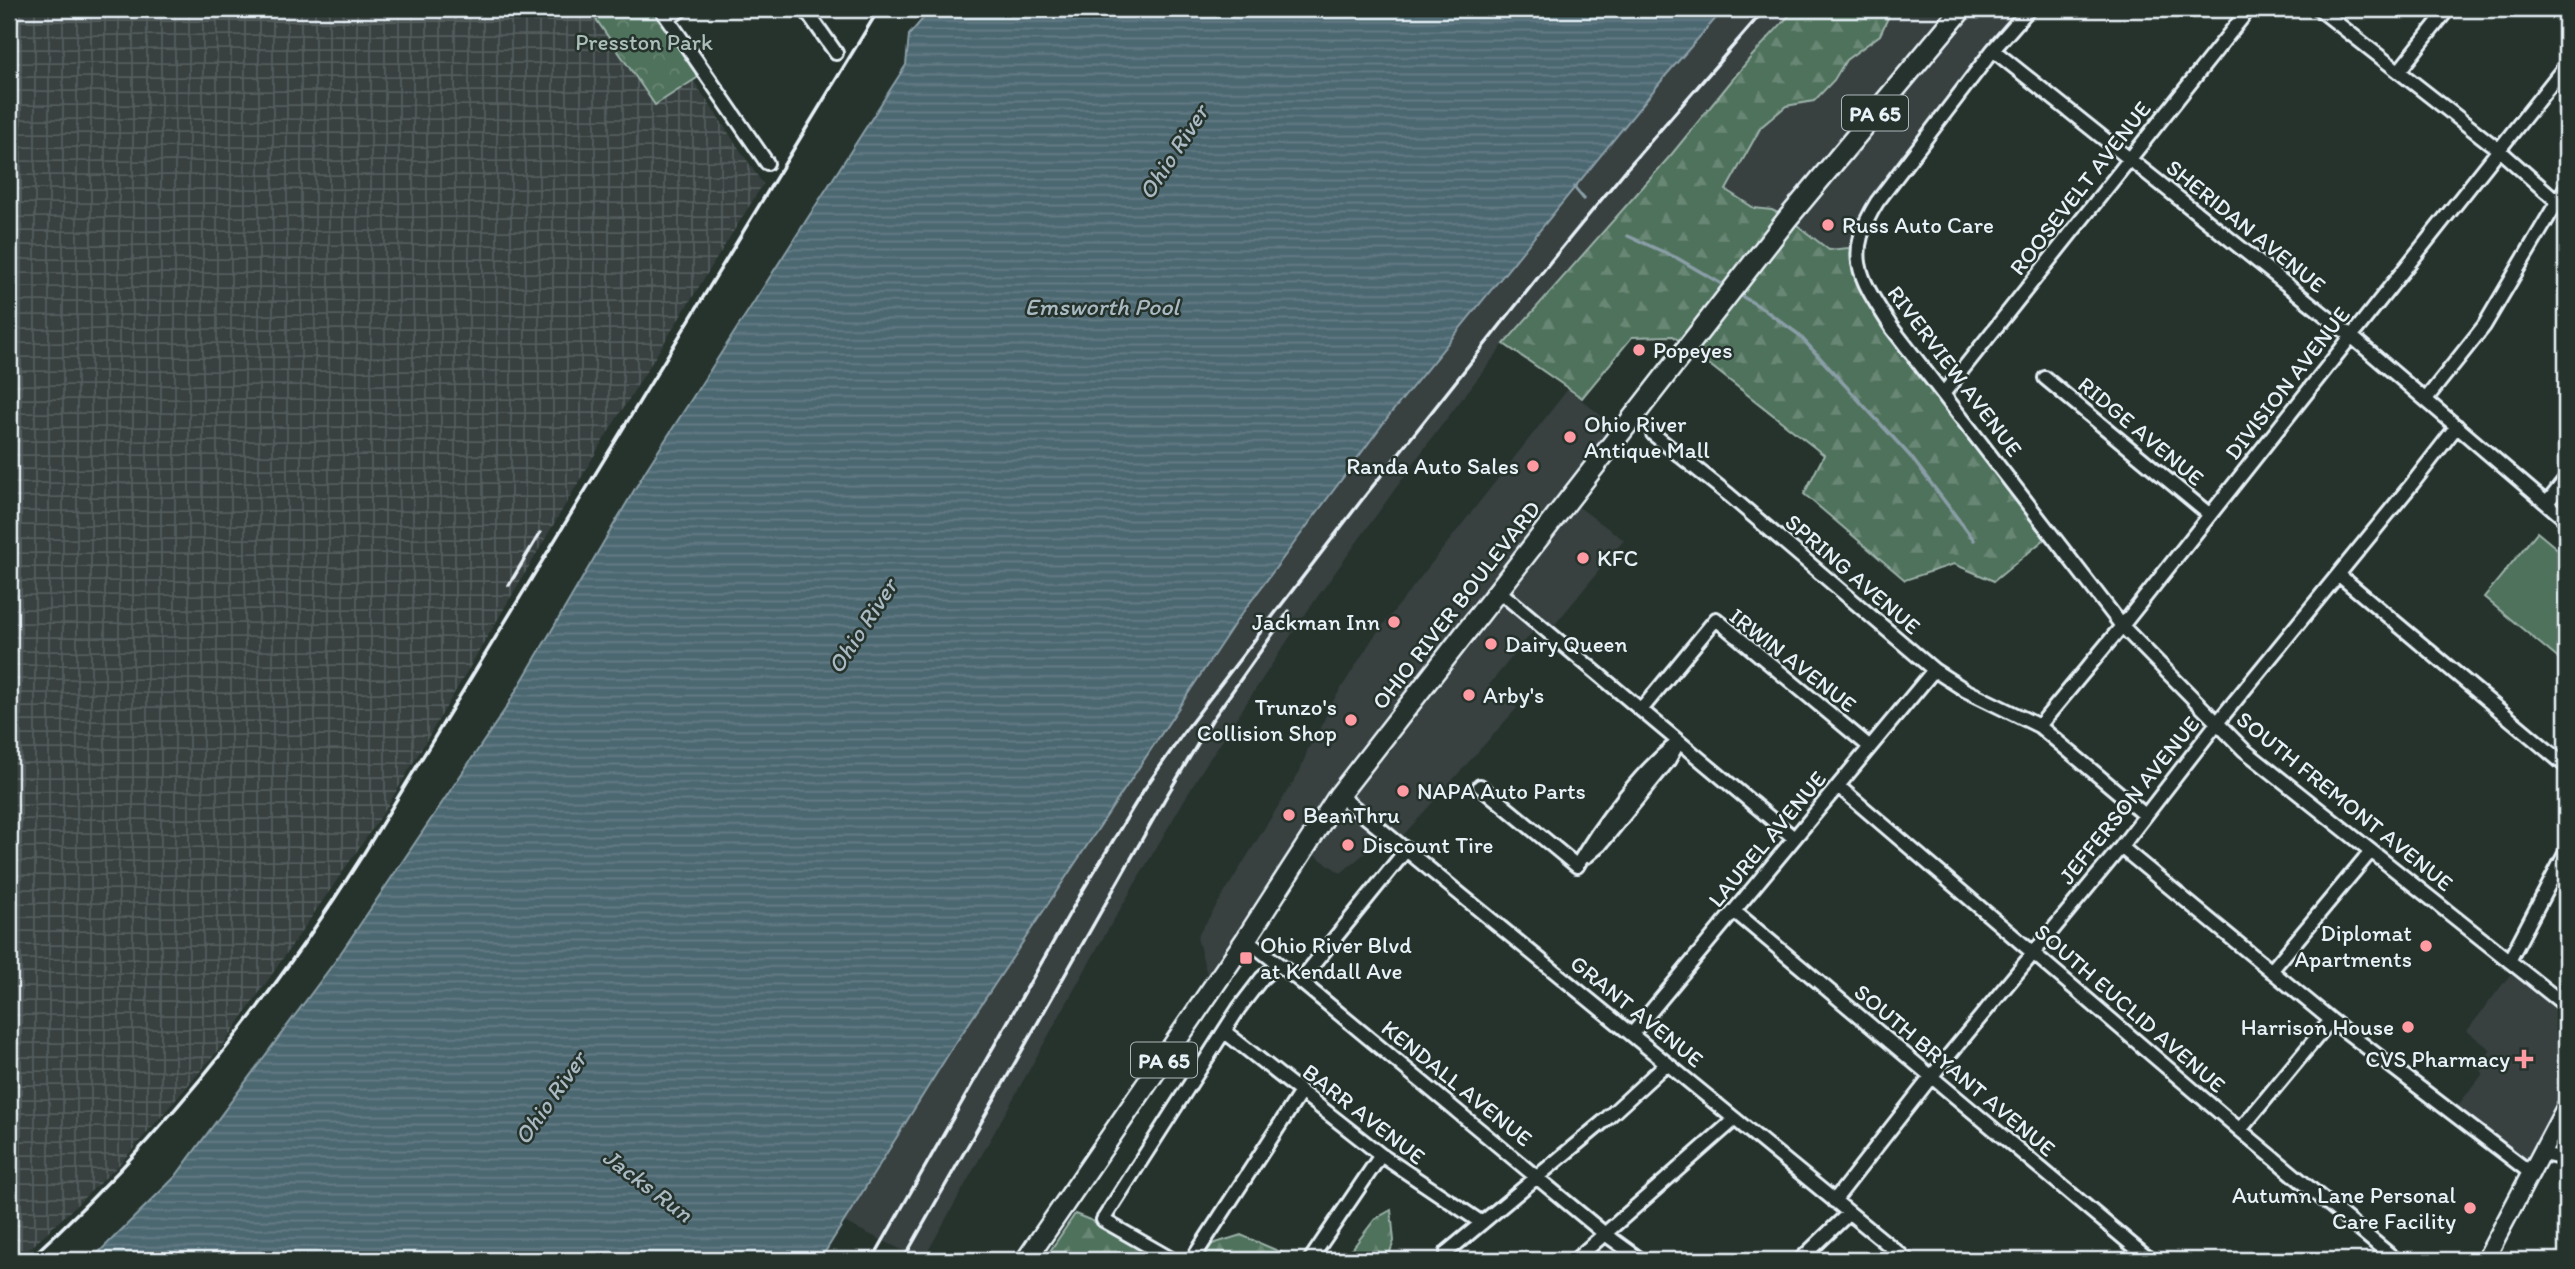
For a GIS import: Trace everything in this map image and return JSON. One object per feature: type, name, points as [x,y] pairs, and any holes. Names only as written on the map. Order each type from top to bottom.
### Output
[{"type":"highway","name":"OHIO RIVER BOULEVARD","points":[[1026,1260],[1247,939],[1339,795],[1788,218],[1962,9]]},
{"type":"street","points":[[682,9],[665,14],[767,163]]},
{"type":"street","points":[[805,9],[836,53]]},
{"type":"street","name":"RIVERVIEW AVENUE","points":[[2029,9],[1993,50],[1877,202],[1864,223],[1858,247],[1858,267],[1865,285],[1892,328],[2036,513]]},
{"type":"street","name":"ROOSEVELT AVENUE","points":[[1943,394],[2249,9]]},
{"type":"street","points":[[2319,9],[2498,150],[2562,205]]},
{"type":"street","points":[[2399,71],[2448,9]]},
{"type":"street","name":"SHERIDAN AVENUE","points":[[1993,50],[2351,336],[2566,520]]},
{"type":"street","name":"DIVISION AVENUE","points":[[2039,726],[2122,626],[2566,65]]},
{"type":"street","points":[[2426,399],[2484,326],[2562,205],[2566,187]]},
{"type":"street","name":"RIDGE AVENUE","points":[[2045,379],[2210,515]]},
{"type":"street","name":"JEFFERSON AVENUE","points":[[1834,1201],[2457,426]]},
{"type":"street","name":"SPRING AVENUE","points":[[1653,434],[1729,495],[1934,670],[1965,691],[2039,726],[2145,815]]},
{"type":"street","points":[[2547,503],[2566,479]]},
{"type":"street","name":"SOUTH FREMONT AVENUE","points":[[2036,513],[2122,626],[2244,750],[2566,1006]]},
{"type":"street","points":[[2339,575],[2566,766]]},
{"type":"street","points":[[1499,592],[1794,838]]},
{"type":"street","name":"IRWIN AVENUE","points":[[1641,710],[1716,620],[1870,747]]},
{"type":"street","name":"LAUREL AVENUE","points":[[1632,1034],[1934,670]]},
{"type":"street","points":[[1480,786],[1577,866],[1600,845],[1660,772],[1679,742]]},
{"type":"street","name":"SOUTH EUCLID AVENUE","points":[[1838,786],[2396,1260]]},
{"type":"street","name":"GRANT AVENUE","points":[[1339,795],[1907,1260]]},
{"type":"street","points":[[2121,847],[2331,1020],[2532,1174]]},
{"type":"street","points":[[1300,981],[1407,849]]},
{"type":"street","points":[[2271,971],[2371,851]]},
{"type":"street","points":[[2509,961],[2566,852]]},
{"type":"street","name":"SOUTH BRYANT AVENUE","points":[[1734,911],[2150,1260]]},
{"type":"street","name":"KENDALL AVENUE","points":[[1247,939],[1605,1234],[1641,1260]]},
{"type":"street","points":[[1173,1260],[1103,1220],[1239,1008],[1262,978],[1278,964]]},
{"type":"street","points":[[2240,1130],[2331,1020]]},
{"type":"street","name":"BARR AVENUE","points":[[1225,1032],[1381,1155],[1482,1223]]},
{"type":"street","points":[[1447,1256],[1482,1223],[1604,1122],[1667,1063]]},
{"type":"street","points":[[1192,1260],[1301,1092]]},
{"type":"street","points":[[2485,1260],[2566,1106]]},
{"type":"street","points":[[1575,1260],[1735,1119]]},
{"type":"street","points":[[2542,1154],[2566,1159]]},
{"type":"street","points":[[1310,1260],[1381,1155]]},
{"type":"street","points":[[1800,1260],[1849,1213]]},
{"type":"shaded area","points":[[9,9],[589,9],[655,105],[693,80],[763,184],[604,439],[386,809],[224,1044],[121,1163],[18,1260],[9,1260]]},
{"type":"shaded area","points":[[1724,9],[1795,9],[1751,57],[1671,155],[1504,344],[1429,442],[1303,617],[1199,775],[1099,945],[923,1260],[844,1222],[951,1050],[1237,620],[1391,413],[1667,74]]},
{"type":"shaded area","points":[[1892,9],[2029,9],[1877,202],[1858,247],[1829,250],[1788,218],[1772,210],[1754,208],[1726,190],[1761,127],[1786,106],[1814,101],[1834,80],[1846,60],[1880,35]]},
{"type":"shaded area","points":[[1568,389],[1621,432],[1569,500],[1624,540],[1548,633],[1538,625],[1489,685],[1517,708],[1398,841],[1388,834],[1341,873],[1305,849],[1211,990],[1197,937],[1300,771],[1330,706],[1373,638]]},
{"type":"shaded area","points":[[2516,967],[2556,997],[2566,978],[2566,1106],[2532,1174],[2452,1113],[2482,1075],[2481,1064],[2491,1050],[2467,1031]]},
{"type":"green space","name":"Presston Park","points":[[589,9],[654,9],[700,76],[655,105]]},
{"type":"green space","points":[[1795,9],[1892,9],[1880,35],[1846,60],[1834,80],[1814,101],[1786,106],[1761,127],[1726,190],[1754,208],[1772,210],[1788,218],[1829,250],[1858,247],[1865,285],[2052,533],[1994,581],[1954,564],[1905,580],[1804,494],[1824,455],[1673,336],[1632,337],[1582,398],[1504,344],[1671,155],[1751,57]]},
{"type":"green space","points":[[2537,532],[2566,556],[2566,665],[2484,597]]},
{"type":"green space","points":[[1391,1210],[1394,1241],[1387,1260],[1322,1260],[1352,1249],[1375,1219]]},
{"type":"green space","points":[[1075,1214],[1177,1255],[1241,1235],[1292,1257],[1322,1260],[1044,1260]]},
{"type":"water","name":"Emsworth Pool","points":[[931,9],[1724,9],[1667,74],[1391,413],[1237,620],[951,1050],[820,1260],[91,1260],[175,1177],[336,960],[506,708],[646,470],[906,65],[909,35]]},
{"type":"waterway","points":[[1574,187],[1584,199]]},
{"type":"waterway","points":[[1628,236],[1677,258],[1725,286]]},
{"type":"waterway","points":[[1738,294],[1798,334],[1911,457],[1974,540]]},
{"type":"railway","points":[[28,1260],[123,1167],[210,1068],[251,1016],[328,908],[879,9]]},
{"type":"railway","points":[[872,1260],[1080,895],[1143,791],[1184,732],[1361,501],[1551,261],[1765,9]]},
{"type":"railway","points":[[509,585],[540,533]]},
{"type":"railway","points":[[903,1260],[1166,797],[1212,720],[1289,611]]},
{"type":"place","name":"Russ Auto Care","points":[[1828,225]]},
{"type":"place","name":"Popeyes","points":[[1639,350]]},
{"type":"place","name":"Ohio River Antique Mall","points":[[1570,437]]},
{"type":"place","name":"Randa Auto Sales","points":[[1533,466]]},
{"type":"place","name":"KFC","points":[[1583,558]]},
{"type":"place","name":"Jackman Inn","points":[[1394,622]]},
{"type":"place","name":"Dairy Queen","points":[[1491,644]]},
{"type":"place","name":"Arby's","points":[[1469,695]]},
{"type":"place","name":"Trunzo's Collision Shop","points":[[1351,720]]},
{"type":"place","name":"NAPA Auto Parts","points":[[1403,791]]},
{"type":"place","name":"BeanThru","points":[[1289,815]]},
{"type":"place","name":"Discount Tire","points":[[1348,845]]},
{"type":"place","name":"Diplomat Apartments","points":[[2426,946]]},
{"type":"place","name":"Ohio River Blvd at Kendall Ave","points":[[1246,958]]},
{"type":"place","name":"Harrison House","points":[[2408,1027]]},
{"type":"place","name":"CVS Pharmacy","points":[[2524,1059]]},
{"type":"place","name":"Autumn Lane Personal Care Facility","points":[[2470,1208]]},
{"type":"water label","name":"Ohio River","points":[[1173,152]]},
{"type":"water label","name":"Ohio River","points":[[862,626]]},
{"type":"water label","name":"Ohio River","points":[[550,1098]]},
{"type":"water label","name":"Jacks Run","points":[[648,1185]]}]
